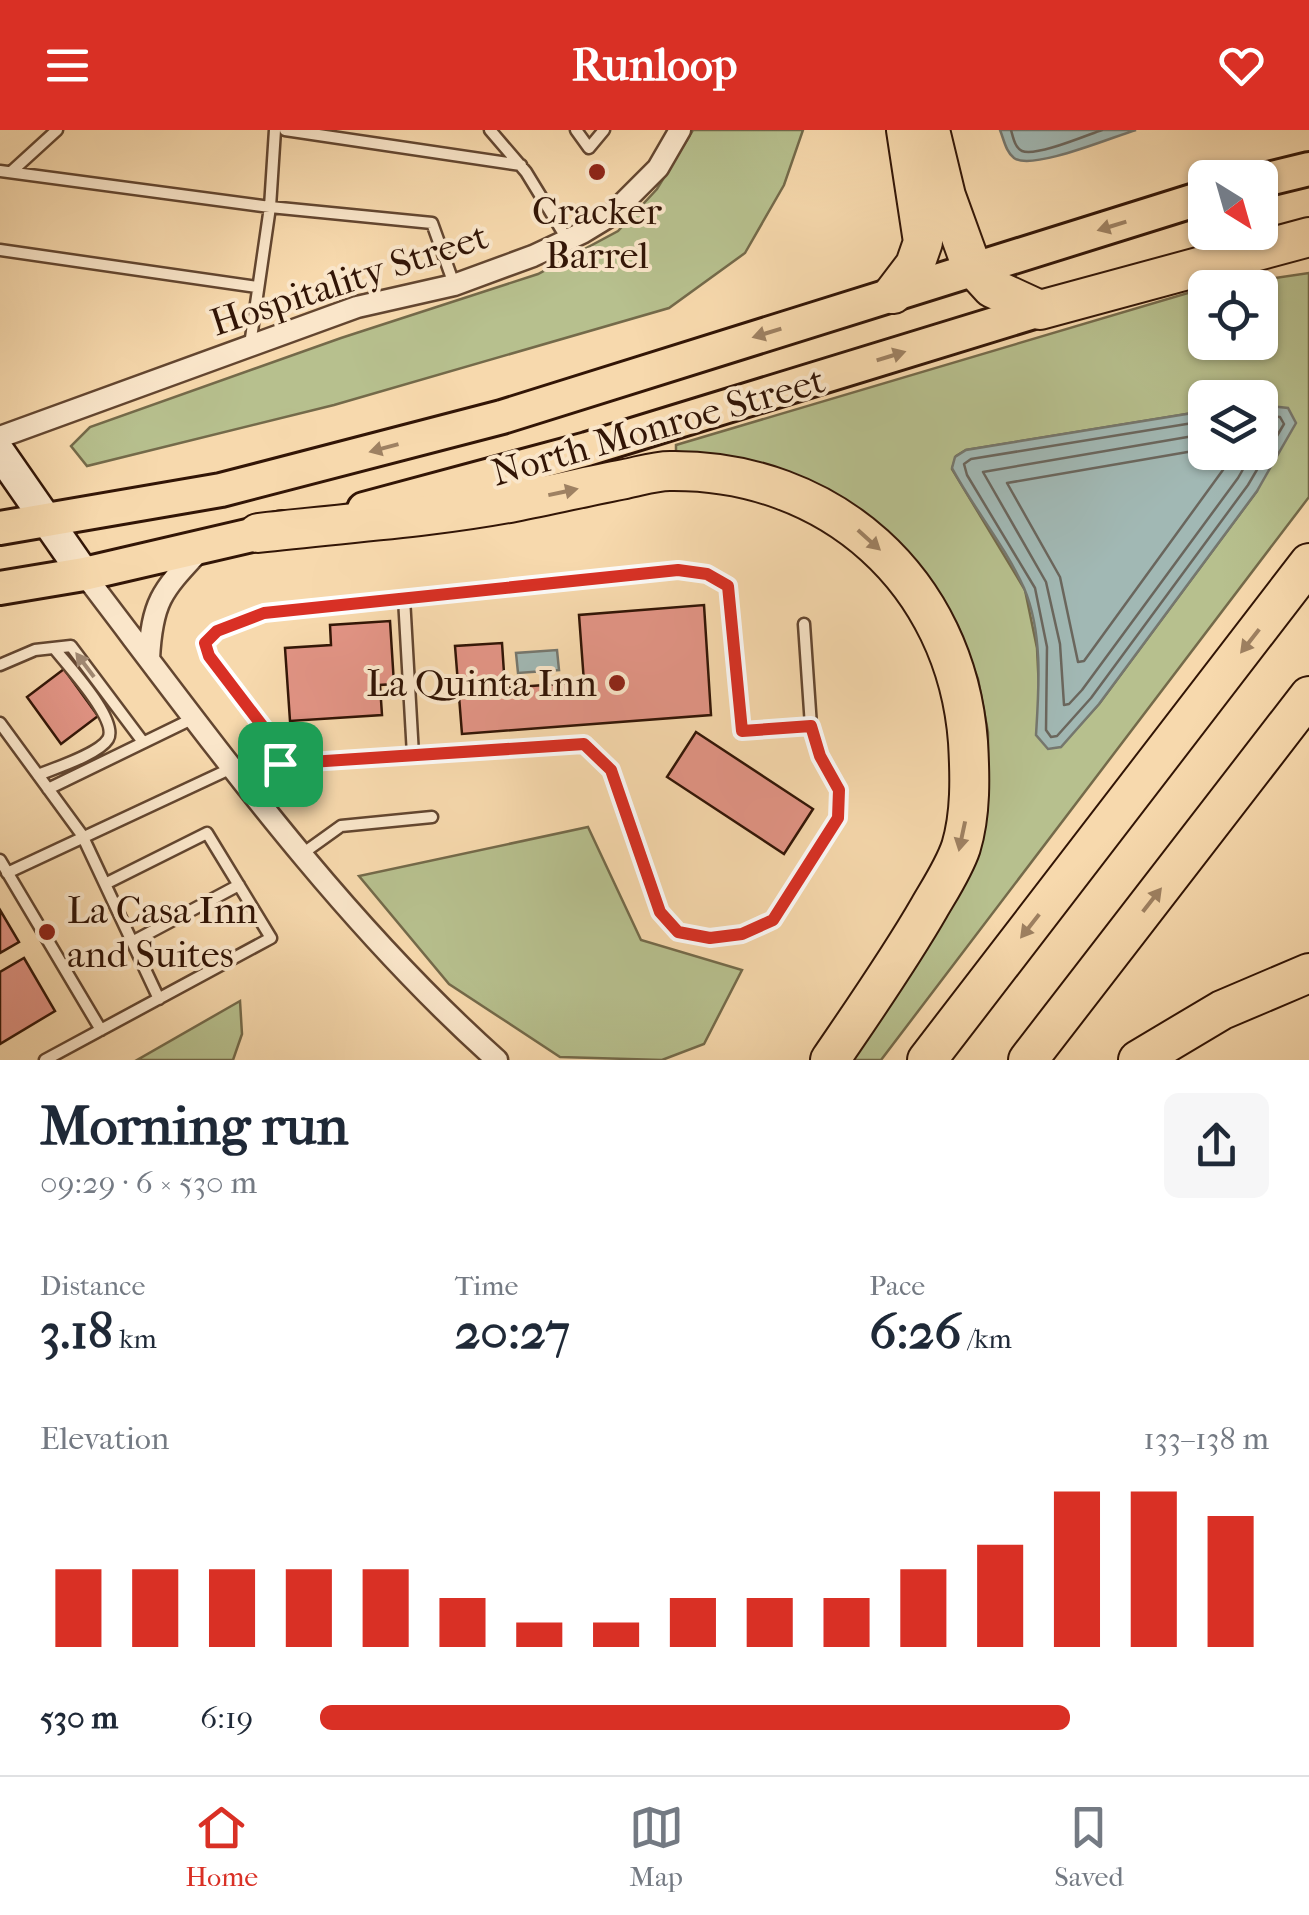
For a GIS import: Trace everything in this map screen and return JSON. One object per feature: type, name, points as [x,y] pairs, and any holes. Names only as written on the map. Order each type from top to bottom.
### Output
[{"type":"highway","points":[[893,294],[915,265],[923,242],[906,130]]},
{"type":"highway","points":[[930,130],[946,196],[974,269],[992,288],[1040,310]]},
{"type":"highway","name":"North Monroe Street","points":[[1040,310],[1309,236]]},
{"type":"highway","points":[[258,533],[510,503],[666,471],[747,478],[794,494],[834,514],[876,545],[924,603],[956,674],[966,720],[968,808],[960,848],[944,881],[830,1060]]},
{"type":"highway","points":[[927,1060],[1309,564]]},
{"type":"highway","points":[[1028,1060],[1309,696]]},
{"type":"highway","points":[[1138,1060],[1222,1010],[1309,974]]},
{"type":"main road","points":[[1278,177],[1309,169]]},
{"type":"main road","name":"North Monroe Street","points":[[0,528],[221,490],[502,417],[1188,202]]},
{"type":"main road","name":"North Monroe Street","points":[[0,588],[84,574],[392,502],[587,449],[1040,310]]},
{"type":"street","name":"Hospitality Street","points":[[0,438],[250,344],[357,308],[454,285],[568,240],[610,216],[638,190],[658,168],[680,130]]},
{"type":"street","points":[[0,452],[84,574],[333,894],[432,1002],[497,1060]]},
{"type":"street","points":[[149,658],[150,630],[160,596],[203,547]]},
{"type":"lane","points":[[6,171],[58,130]]},
{"type":"lane","points":[[250,344],[270,206],[276,130]]},
{"type":"lane","points":[[284,130],[521,166]]},
{"type":"lane","points":[[490,130],[521,166],[568,240]]},
{"type":"lane","points":[[576,130],[589,148],[604,130]]},
{"type":"lane","points":[[6,171],[432,223],[454,285]]},
{"type":"lane","points":[[0,250],[258,287]]},
{"type":"lane","points":[[280,764],[267,732],[209,656],[205,643],[217,631],[264,613],[678,570],[707,574],[728,586],[742,731],[811,726]]},
{"type":"lane","points":[[404,598],[413,755]]},
{"type":"lane","points":[[7,872],[234,767],[584,744],[611,770],[660,912],[678,932],[710,938],[742,934],[773,920],[838,818],[839,790],[820,756],[811,726],[804,624]]},
{"type":"lane","points":[[0,665],[35,650],[71,646],[143,742]]},
{"type":"lane","points":[[38,775],[99,748],[110,731],[106,716],[54,648]]},
{"type":"lane","points":[[48,789],[195,717]]},
{"type":"lane","points":[[0,723],[82,836],[159,998]]},
{"type":"lane","points":[[302,854],[341,826],[432,817]]},
{"type":"lane","points":[[44,1060],[271,938],[207,833],[105,884]]},
{"type":"lane","points":[[0,860],[101,1030]]},
{"type":"lane","points":[[132,942],[239,885]]},
{"type":"green space","points":[[693,130],[803,130],[784,185],[745,253],[669,308],[334,405],[87,466],[71,446],[90,427],[341,338],[538,274],[618,231],[657,189]]},
{"type":"green space","points":[[1309,273],[1309,497],[881,1060],[840,1060],[988,781],[988,732],[978,679],[958,626],[920,569],[706,460],[676,451],[676,445],[1188,293],[1188,360],[1278,360],[1278,278]],"holes":[[[1188,380],[1278,380],[1278,470],[1260,470],[1257,491],[1099,704],[1061,746],[1039,689],[1037,648],[1025,590],[952,469],[956,456],[966,450],[1188,414]]]},
{"type":"green space","points":[[588,827],[641,940],[742,970],[704,1044],[662,1060],[560,1057],[449,984],[359,876]]},
{"type":"green space","points":[[240,1001],[242,1034],[233,1060],[137,1060]]},
{"type":"water","points":[[1000,130],[1136,130],[1054,157],[1023,161],[1011,155]]},
{"type":"water","points":[[1278,407],[1288,408],[1296,423],[1278,454]]},
{"type":"water","points":[[1188,414],[1188,470],[1269,470],[1099,704],[1061,747],[1048,749],[1036,735],[1038,660],[1030,605],[1008,557],[952,468],[955,457],[966,450]]},
{"type":"water","points":[[557,650],[559,670],[518,673],[516,653]]},
{"type":"building","points":[[704,605],[711,715],[462,734],[455,646],[502,643],[505,688],[584,682],[579,615]]},
{"type":"building","points":[[390,621],[394,684],[380,685],[382,715],[290,721],[285,648],[331,645],[330,625]]},
{"type":"building","points":[[64,669],[98,716],[61,744],[27,697]]},
{"type":"building","points":[[696,732],[813,809],[784,854],[667,777]]},
{"type":"building","points":[[0,910],[19,942],[0,953]]},
{"type":"building","points":[[24,958],[55,1011],[0,1044],[0,972]]},
{"type":"place","name":"Cracker Barrel","points":[[597,172]]},
{"type":"place","name":"La Quinta Inn","points":[[617,683]]},
{"type":"place","name":"La Casa Inn and Suites","points":[[47,932]]},
{"type":"route","points":[[678,570],[707,574],[728,586],[742,731],[811,726],[820,756],[839,790],[838,818],[773,920],[742,934],[710,938],[678,932],[660,912],[611,770],[584,744],[280,764],[267,732],[209,656],[205,643],[217,631],[264,613],[678,570]]}]
